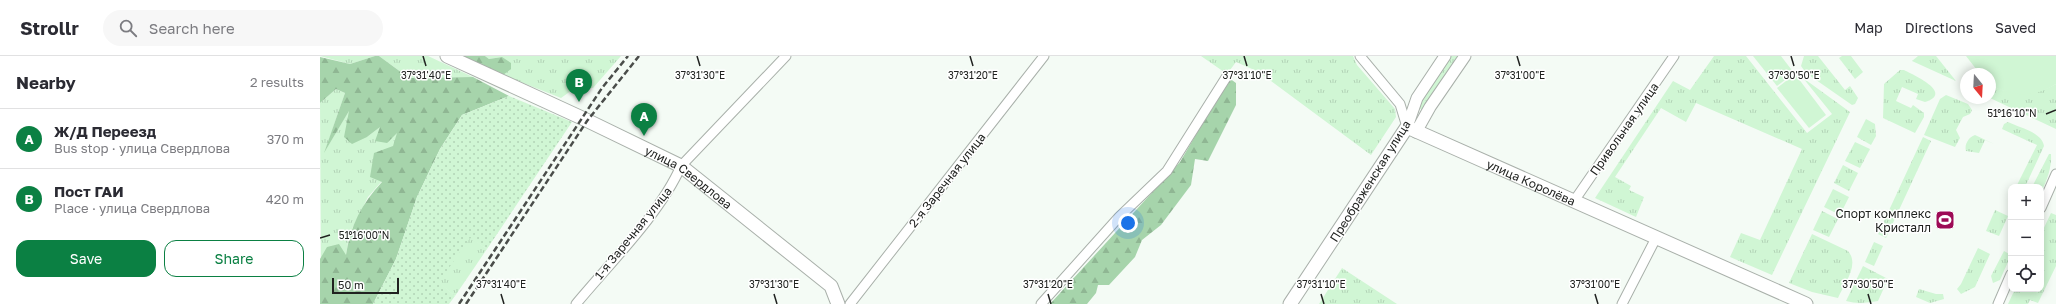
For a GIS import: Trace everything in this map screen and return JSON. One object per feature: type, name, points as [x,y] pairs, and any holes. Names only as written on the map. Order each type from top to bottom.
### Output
[{"type":"main road","name":"улица Свердлова","points":[[447,56],[582,118],[681,166],[831,286],[838,304]]},
{"type":"main road","name":"улица Королёва","points":[[1411,130],[1806,304]]},
{"type":"main road","name":"Преображенская улица","points":[[1290,304],[1411,130]]},
{"type":"street","name":"1-я Заречная улица","points":[[576,304],[646,220],[672,186],[681,166],[786,56]]},
{"type":"street","name":"2-я Заречная улица","points":[[850,304],[1044,56]]},
{"type":"street","points":[[1360,56],[1400,104],[1411,130]]},
{"type":"street","name":"Преображенская улица","points":[[1411,130],[1417,98],[1446,56]]},
{"type":"street","name":"Преображенская улица","points":[[1411,130],[1430,107],[1465,56]]},
{"type":"street","name":"Привольная улица","points":[[1574,201],[1674,56]]},
{"type":"street","points":[[1041,304],[1119,217],[1167,171],[1227,76]]},
{"type":"street","points":[[2044,201],[2056,174]]},
{"type":"street","points":[[1622,304],[1656,238]]},
{"type":"street","points":[[1998,304],[2008,281]]},
{"type":"green space","points":[[320,56],[375,56],[350,64]]},
{"type":"green space","points":[[379,56],[428,56],[473,77],[409,78]]},
{"type":"green space","points":[[379,56],[409,78],[473,77],[509,96],[462,115],[440,149],[417,197],[396,259],[373,304],[320,304],[320,259],[327,247],[339,244],[346,255],[350,234],[358,216],[368,198],[382,182],[370,177],[374,153],[393,146],[397,133],[387,143],[375,141],[380,127],[367,137],[352,144],[344,137],[349,111],[324,153],[345,93],[336,89],[320,103],[320,57],[350,64]]},
{"type":"green space","points":[[463,56],[485,56],[489,59],[502,57],[511,63],[511,69],[503,75]]},
{"type":"green space","points":[[485,56],[621,56],[593,88],[575,88],[561,98],[503,75],[502,57],[489,59]]},
{"type":"green space","points":[[1201,56],[1353,56],[1357,65],[1395,109],[1396,117],[1371,155],[1259,72],[1236,62],[1227,74]]},
{"type":"green space","points":[[1451,56],[1459,56],[1422,110],[1416,106]]},
{"type":"green space","points":[[1714,56],[1746,56],[1807,133],[1832,114],[1803,78],[1850,112],[1772,275],[1730,257],[1741,233],[1760,240],[1802,149],[1696,103],[1686,122],[1661,108],[1615,177],[1631,186],[1629,190],[1644,197],[1636,217],[1595,198],[1673,81],[1690,90]]},
{"type":"green space","points":[[1753,56],[1781,56],[1794,73],[1777,86]]},
{"type":"green space","points":[[1804,56],[1818,56],[1845,90],[1850,86],[1858,98],[1855,104],[1852,105],[1806,73],[1801,66]]},
{"type":"green space","points":[[1842,56],[1851,56],[1863,72],[1855,79],[1839,58]]},
{"type":"green space","points":[[1918,56],[1936,56],[1956,81],[1912,61]]},
{"type":"green space","points":[[1966,56],[2056,56],[2056,84],[2048,89],[2031,94],[2015,94],[1996,88],[1996,68],[1975,68]]},
{"type":"green space","points":[[1900,70],[1904,70],[1929,84],[1934,89],[1936,94],[1933,98],[1925,102],[1916,99],[1918,94],[1902,87],[1896,101],[1911,108],[1913,105],[1924,113],[1924,117],[1915,133],[1883,118],[1884,84]]},
{"type":"green space","points":[[1795,74],[1826,115],[1809,128],[1777,88]]},
{"type":"green space","points":[[1229,78],[1236,83],[1236,105],[1208,161],[1195,159],[1191,185],[1161,225],[1142,240],[1135,257],[1109,285],[1098,285],[1096,293],[1087,304],[1050,304],[1180,162]]},
{"type":"green space","points":[[2056,84],[2056,129],[1996,101],[1996,88],[2015,93],[2023,93],[2040,91]]},
{"type":"green space","points":[[336,89],[345,93],[325,151],[350,109],[367,137],[381,126],[376,141],[398,132],[382,181],[368,197],[349,235],[346,256],[321,260],[320,103]]},
{"type":"green space","points":[[1946,95],[1960,101],[1960,104],[1968,104],[1972,110],[1970,114],[1963,117],[1956,130],[1960,138],[1955,147],[1924,135],[1940,99]]},
{"type":"green space","points":[[509,96],[572,122],[487,249],[470,238],[439,282],[455,296],[449,304],[373,304],[396,259],[417,197],[440,149],[462,115]]},
{"type":"green space","points":[[1866,119],[1875,124],[1876,136],[1871,145],[1857,137]]},
{"type":"green space","points":[[2008,122],[2030,131],[2039,137],[2044,146],[2026,184],[2018,184],[2037,145],[2002,129],[2004,124]]},
{"type":"green space","points":[[1975,135],[1994,144],[1985,140],[1979,153],[1966,151],[1968,141]]},
{"type":"green space","points":[[1923,137],[1931,141],[1886,238],[1878,234]]},
{"type":"green space","points":[[1855,142],[1870,149],[1860,168],[1845,161]]},
{"type":"green space","points":[[2049,154],[2051,154],[2050,169],[2044,186],[2044,184],[2034,184]]},
{"type":"green space","points":[[1843,165],[1858,173],[1849,191],[1834,183]]},
{"type":"green space","points":[[1833,189],[1849,197],[1840,215],[1824,207]]},
{"type":"green space","points":[[1995,210],[2008,216],[1999,236],[1986,231]]},
{"type":"green space","points":[[1822,211],[1838,219],[1829,237],[1813,230]]},
{"type":"green space","points":[[2051,213],[2056,215],[2056,266],[2044,291],[2044,256],[2044,228]]},
{"type":"green space","points":[[1812,234],[1848,251],[1851,256],[1852,268],[1838,298],[1812,292],[1789,283]]},
{"type":"green space","points":[[470,237],[487,249],[455,296],[438,282]]},
{"type":"green space","points":[[1874,242],[1883,246],[1874,266],[1865,262]]},
{"type":"green space","points":[[1978,248],[1990,254],[1975,287],[1961,294],[1957,289],[1961,284]]},
{"type":"green space","points":[[2004,251],[2008,253],[2008,262],[2000,280],[1993,283],[1991,276]]},
{"type":"green space","points":[[1863,266],[1888,279],[1878,301],[1854,303],[1846,301]]},
{"type":"green space","points":[[1342,268],[1397,304],[1319,304]]},
{"type":"green space","points":[[1919,289],[1936,294],[1943,294],[1944,299],[1930,303],[1916,297]]},
{"type":"green space","points":[[2014,292],[2043,292],[2038,303],[2030,300],[2028,304],[2008,304]]},
{"type":"railway","points":[[459,304],[602,88],[628,56]]},
{"type":"railway","points":[[466,304],[587,121],[639,56]]},
{"type":"place","name":"Пост ГАИ","points":[[579,102]]},
{"type":"place","name":"Ж/Д Переезд","points":[[644,136]]},
{"type":"place","name":"Спорт комплекс Кристалл","points":[[1945,220]]}]
